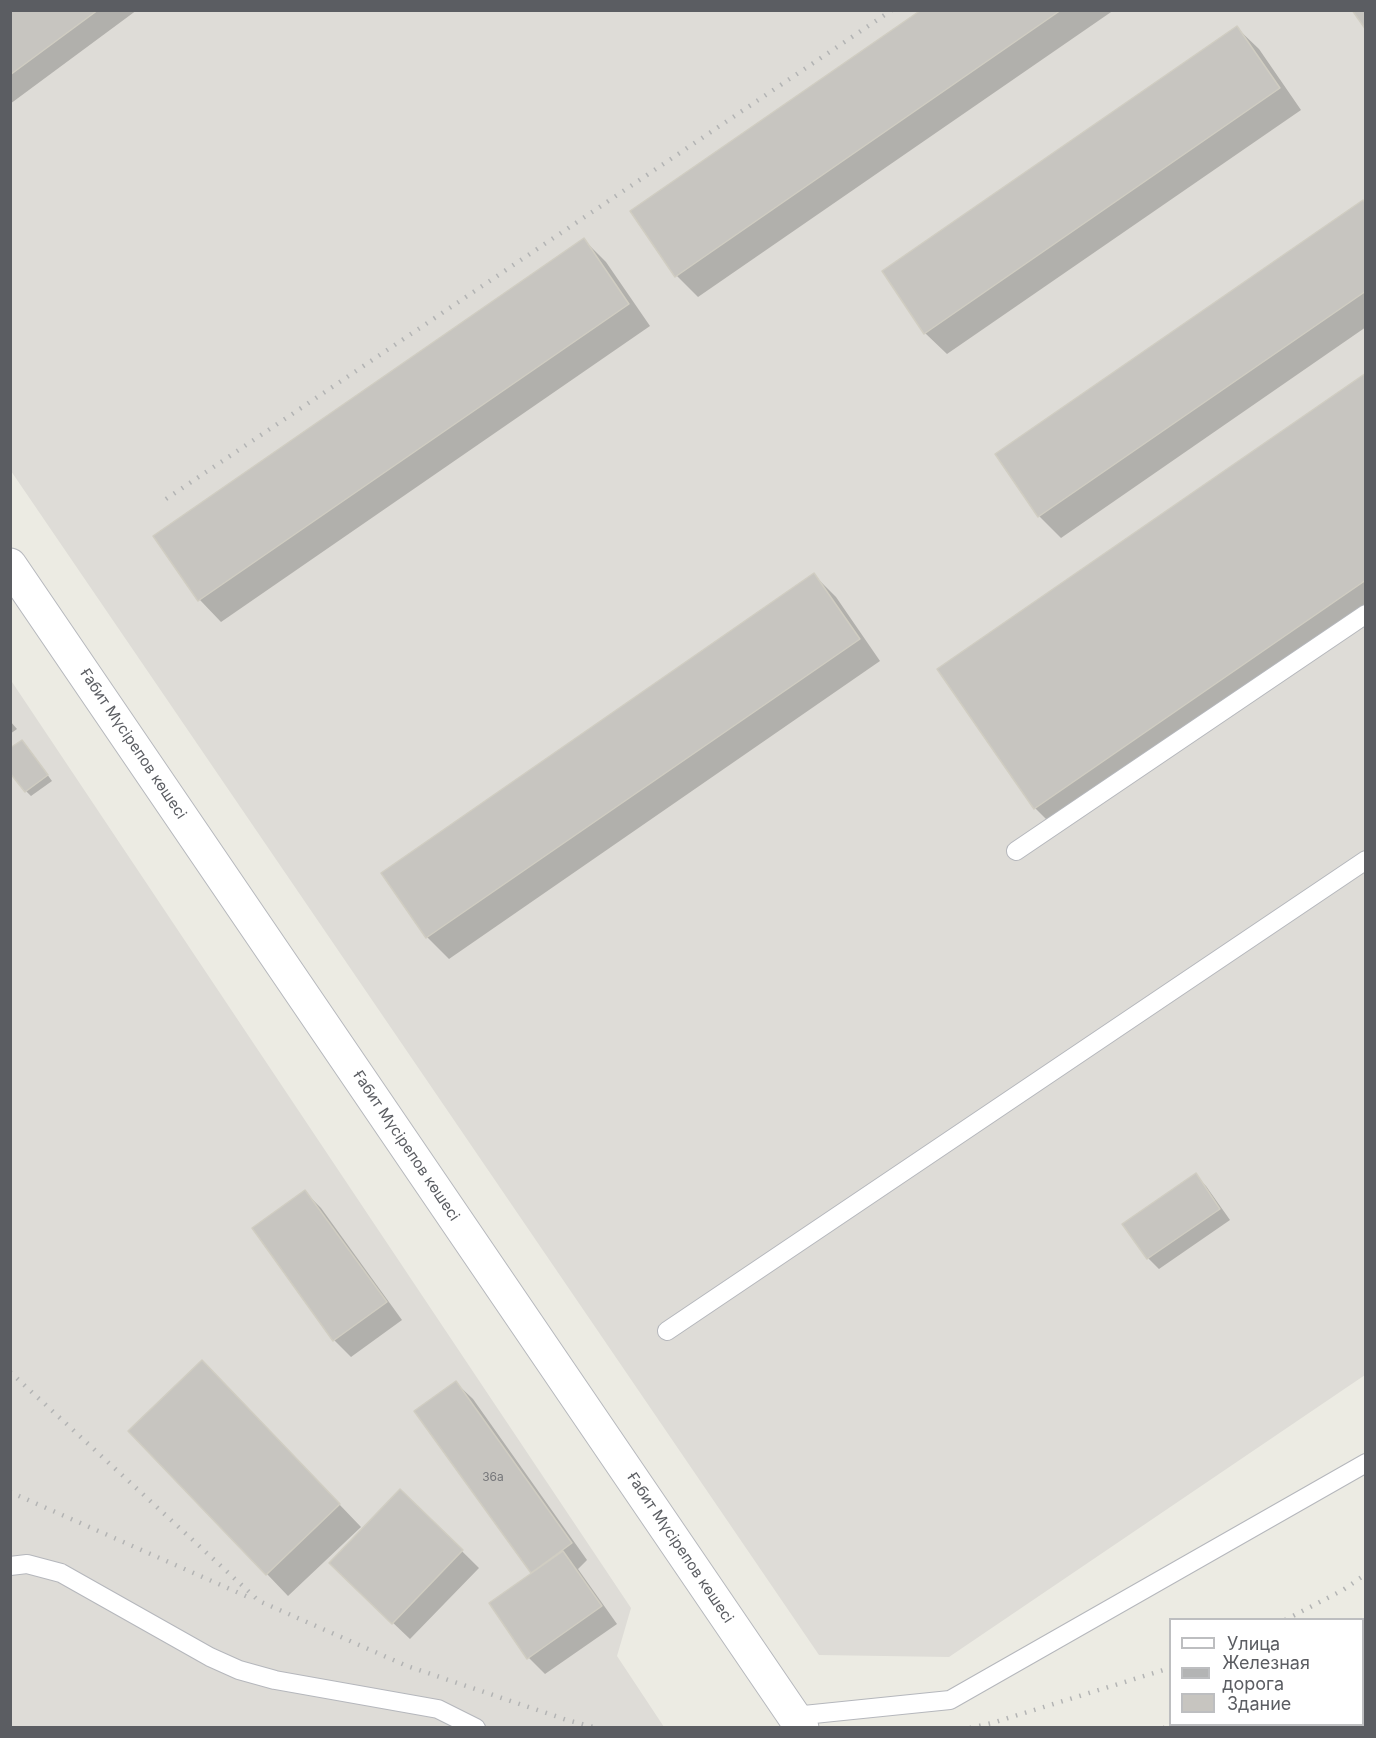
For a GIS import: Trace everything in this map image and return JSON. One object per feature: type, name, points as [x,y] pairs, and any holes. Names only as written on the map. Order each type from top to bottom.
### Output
[{"type":"main road","name":"Ғабит Мүсірепов көшесі","points":[[10,565],[798,1722]]},
{"type":"lane","points":[[1016,851],[1365,614]]},
{"type":"lane","points":[[667,1331],[1365,860]]},
{"type":"lane","points":[[798,1722],[950,1700],[1365,1463]]},
{"type":"lane","points":[[10,1566],[27,1564],[61,1573],[210,1657],[239,1670],[275,1680],[438,1709],[476,1728]]},
{"type":"shaded area","points":[[10,11],[1365,11],[1365,1375],[949,1657],[819,1655],[11,471]]},
{"type":"shaded area","points":[[10,679],[631,1608],[617,1656],[664,1727],[11,1727]]},
{"type":"building","points":[[10,10],[98,10],[10,75]]},
{"type":"building","points":[[921,10],[1061,10],[675,277],[630,211]]},
{"type":"building","points":[[1352,10],[1366,10],[1366,30]]},
{"type":"building","points":[[1237,26],[1280,88],[924,334],[882,271]]},
{"type":"building","points":[[1363,200],[1366,203],[1366,291],[1038,517],[995,454]]},
{"type":"building","points":[[584,238],[629,304],[198,601],[153,536]]},
{"type":"building","points":[[1366,373],[1366,580],[1034,809],[937,669]]},
{"type":"building","points":[[814,573],[860,639],[426,938],[381,873]]},
{"type":"building","points":[[22,740],[48,775],[25,792],[10,773],[10,748]]},
{"type":"building","points":[[1196,1173],[1220,1209],[1147,1259],[1122,1224]]},
{"type":"building","points":[[305,1190],[387,1302],[333,1341],[252,1228]]},
{"type":"building","points":[[202,1360],[340,1504],[266,1575],[128,1431]]},
{"type":"building","points":[[456,1381],[572,1543],[531,1573],[414,1411]]},
{"type":"building","points":[[400,1489],[463,1550],[392,1624],[329,1563]]},
{"type":"building","points":[[563,1551],[602,1606],[527,1659],[489,1603]]},
{"type":"railway","points":[[166,499],[892,10]]},
{"type":"railway","points":[[10,1372],[259,1601],[407,1666],[597,1728]]},
{"type":"railway","points":[[10,1492],[248,1597]]},
{"type":"railway","points":[[1289,1618],[1343,1590],[1366,1574]]},
{"type":"railway","points":[[970,1728],[1169,1668]]},
{"type":"railway","points":[[1164,1728],[1169,1724]]}]
